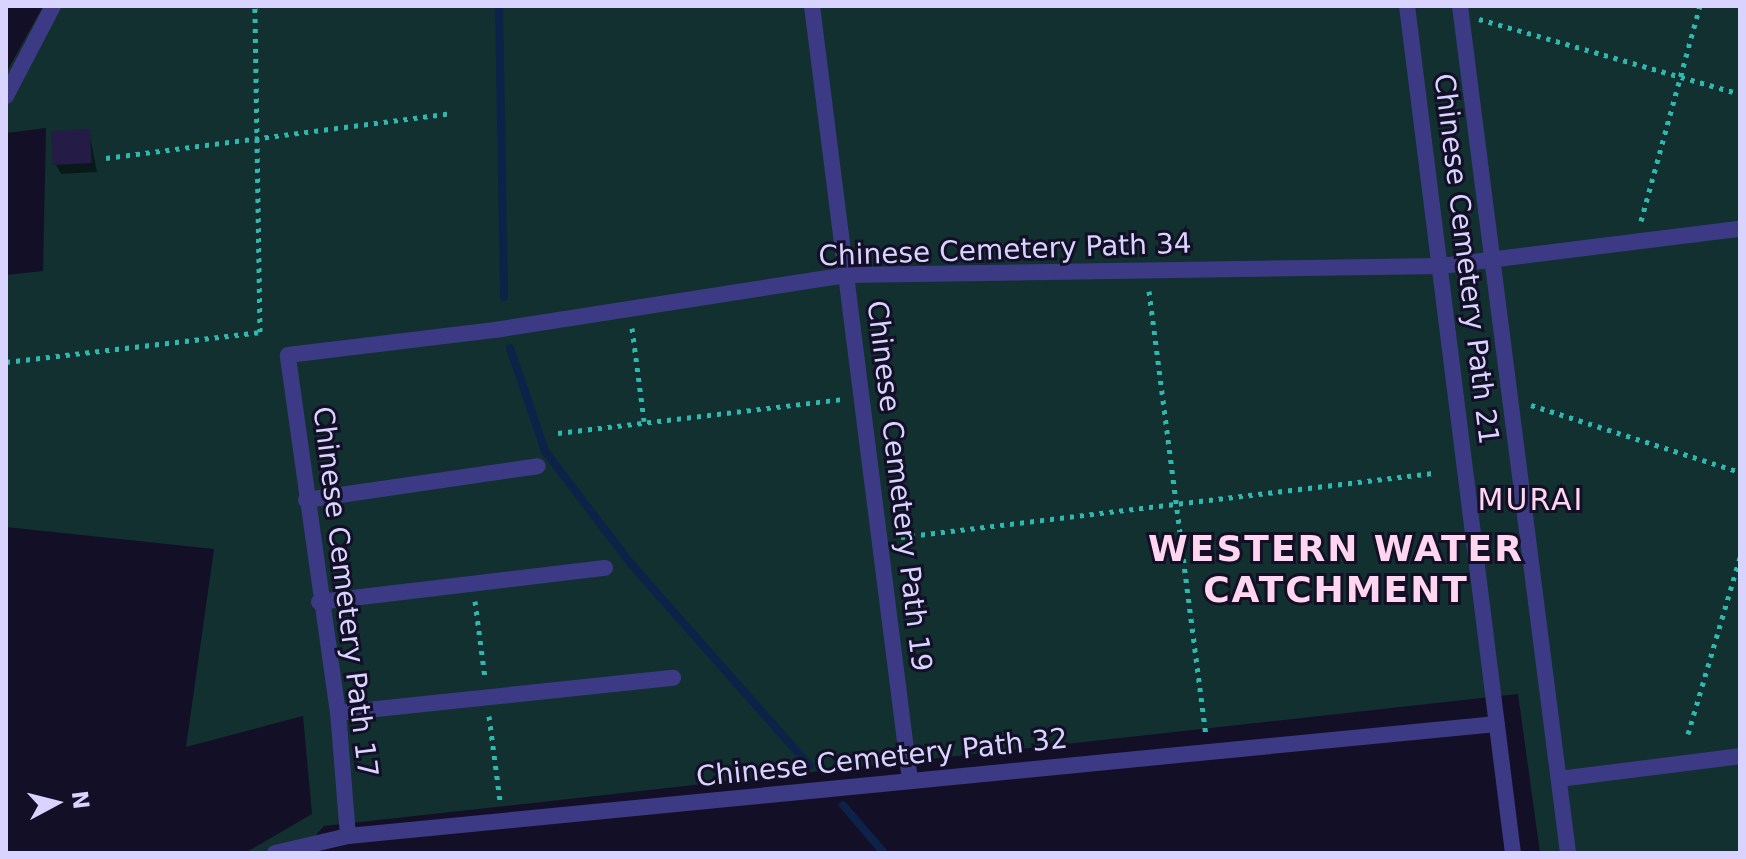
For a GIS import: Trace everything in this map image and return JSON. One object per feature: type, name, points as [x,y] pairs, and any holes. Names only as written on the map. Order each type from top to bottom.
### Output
[{"type":"lane","points":[[6,96],[53,6]]},
{"type":"lane","name":"Chinese Cemetery Path 19","points":[[812,6],[910,781]]},
{"type":"lane","name":"Chinese Cemetery Path 21","points":[[1407,6],[1513,853]]},
{"type":"lane","points":[[1460,10],[1568,853]]},
{"type":"lane","name":"Chinese Cemetery Path 34","points":[[288,355],[495,330],[846,275],[1441,266],[1740,229]]},
{"type":"lane","name":"Chinese Cemetery Path 17","points":[[288,355],[319,602],[338,713],[348,836]]},
{"type":"lane","points":[[306,500],[538,466]]},
{"type":"lane","points":[[319,602],[605,568]]},
{"type":"lane","points":[[338,713],[673,678]]},
{"type":"lane","name":"Chinese Cemetery Path 32","points":[[275,853],[348,836],[1497,724]]},
{"type":"lane","points":[[1559,779],[1740,756]]},
{"type":"path","points":[[6,362],[260,332],[255,6]]},
{"type":"path","points":[[1636,241],[1700,6]]},
{"type":"path","points":[[1460,10],[1740,94]]},
{"type":"path","points":[[106,158],[447,114]]},
{"type":"path","points":[[1148,286],[1206,740]]},
{"type":"path","points":[[631,315],[644,421]]},
{"type":"path","points":[[558,433],[843,399]]},
{"type":"path","points":[[1530,405],[1740,472]]},
{"type":"path","points":[[901,537],[1433,473]]},
{"type":"path","points":[[1688,734],[1740,557]]},
{"type":"green space","points":[[43,6],[1740,6],[1740,853],[1540,853],[1518,694],[324,826],[300,853],[245,853],[312,814],[303,716],[186,747],[214,549],[6,527],[6,275],[43,271],[46,128],[6,133],[6,73]]},
{"type":"building","points":[[90,129],[92,163],[53,165],[51,131]]},
{"type":"waterway","points":[[499,6],[504,297]]},
{"type":"waterway","points":[[510,348],[545,451],[632,565],[810,766]]},
{"type":"waterway","points":[[843,805],[884,853]]},
{"type":"district","name":"MURAI","points":[[1531,500]]},
{"type":"district","name":"WESTERN WATER CATCHMENT","points":[[1336,568]]}]
